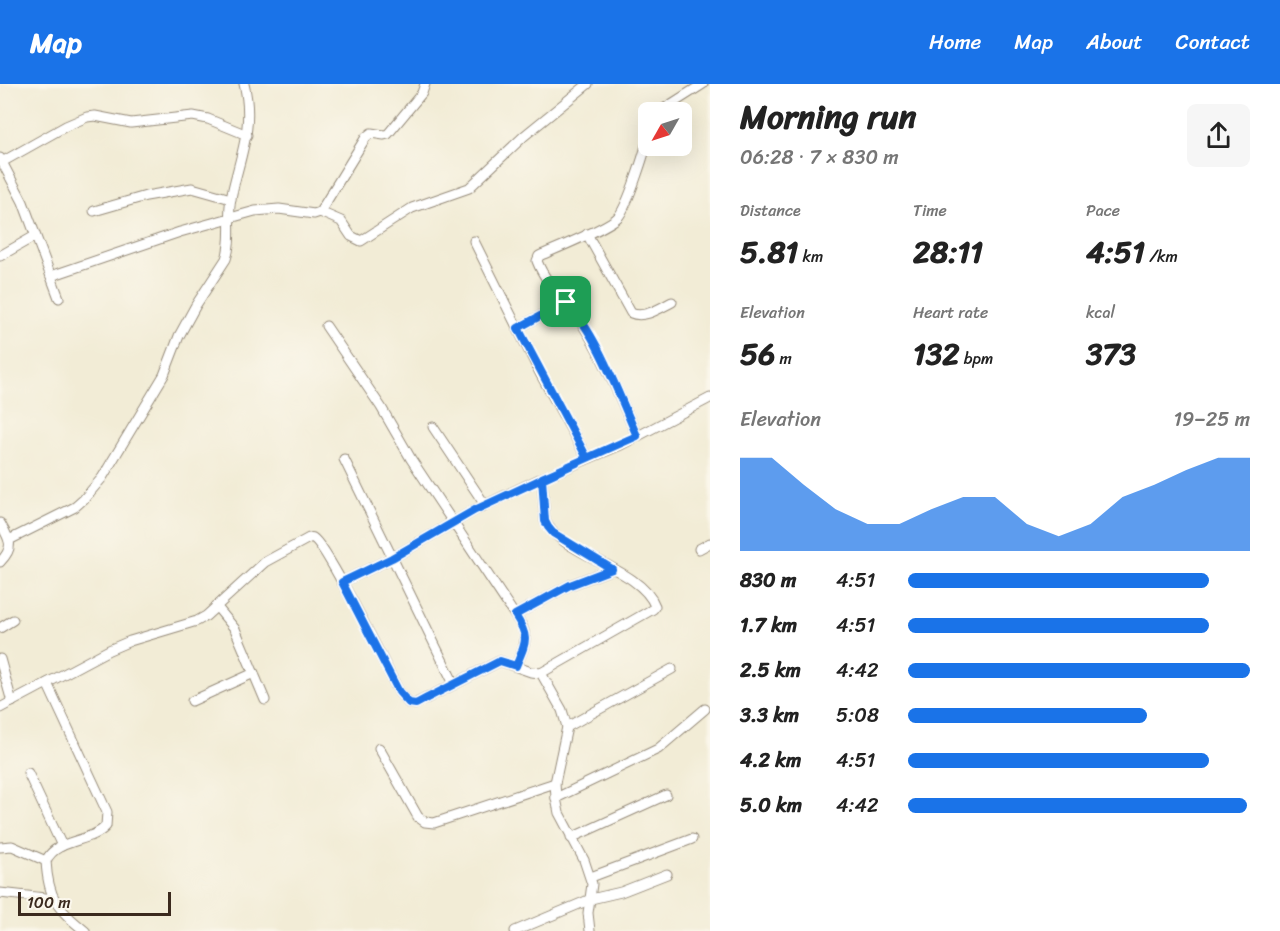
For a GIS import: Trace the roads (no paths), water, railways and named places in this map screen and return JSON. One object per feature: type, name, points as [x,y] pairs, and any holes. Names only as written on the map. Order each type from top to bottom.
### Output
[{"type":"street","points":[[9,540],[75,507],[102,478],[164,375],[179,336],[226,258],[229,250],[231,199],[247,135],[248,121],[244,84]]},
{"type":"street","points":[[51,276],[180,232],[266,208],[314,214],[320,212],[366,137],[375,132],[388,134],[422,93],[425,84]]},
{"type":"street","points":[[320,212],[341,221],[351,236],[361,241],[412,208],[469,188],[524,136],[588,84]]},
{"type":"street","points":[[675,102],[703,84]]},
{"type":"street","points":[[59,298],[23,202],[1,160],[66,126],[95,116],[131,123],[194,116],[208,119],[247,135]]},
{"type":"street","points":[[637,436],[596,346],[572,308],[549,283],[537,261],[539,256],[619,216],[643,156]]},
{"type":"street","points":[[94,211],[146,196],[192,188],[231,199]]},
{"type":"street","points":[[587,234],[631,313],[641,315],[672,302]]},
{"type":"street","points":[[0,256],[35,236]]},
{"type":"street","points":[[474,241],[587,458]]},
{"type":"street","points":[[518,328],[566,302]]},
{"type":"street","points":[[326,326],[515,615],[526,635],[526,642],[516,666]]},
{"type":"street","points":[[342,582],[392,558],[485,505],[637,436],[710,398]]},
{"type":"street","points":[[433,427],[485,505]]},
{"type":"street","points":[[344,459],[454,684]]},
{"type":"street","points":[[0,708],[130,641],[197,621],[265,562],[309,537],[319,543],[404,699],[409,703],[416,704],[500,661],[531,672],[541,673],[653,609],[653,603],[641,588],[553,533],[545,521],[542,478]]},
{"type":"street","points":[[0,524],[9,540],[10,547],[8,554],[0,562]]},
{"type":"street","points":[[699,549],[710,543]]},
{"type":"street","points":[[515,615],[570,585],[612,569]]},
{"type":"street","points":[[216,606],[235,629],[265,700]]},
{"type":"street","points":[[0,628],[13,620]]},
{"type":"street","points":[[0,659],[12,702]]},
{"type":"street","points":[[567,727],[672,669]]},
{"type":"street","points":[[192,701],[254,673]]},
{"type":"street","points":[[541,673],[562,710],[567,727],[555,783],[555,798],[571,838],[591,878],[592,890],[588,913],[590,931]]},
{"type":"street","points":[[47,683],[106,812],[106,826],[98,833],[62,846],[52,852],[46,861],[54,899],[63,914],[85,931]]},
{"type":"street","points":[[555,798],[658,749],[705,709]]},
{"type":"street","points":[[379,748],[417,817],[425,822],[434,823],[555,783]]},
{"type":"street","points":[[28,773],[62,846]]},
{"type":"street","points":[[571,838],[666,795]]},
{"type":"street","points":[[591,878],[692,839]]},
{"type":"street","points":[[0,847],[12,846],[46,861]]},
{"type":"street","points":[[515,931],[591,899],[621,892],[667,874]]},
{"type":"street","points":[[0,892],[54,899]]}]
